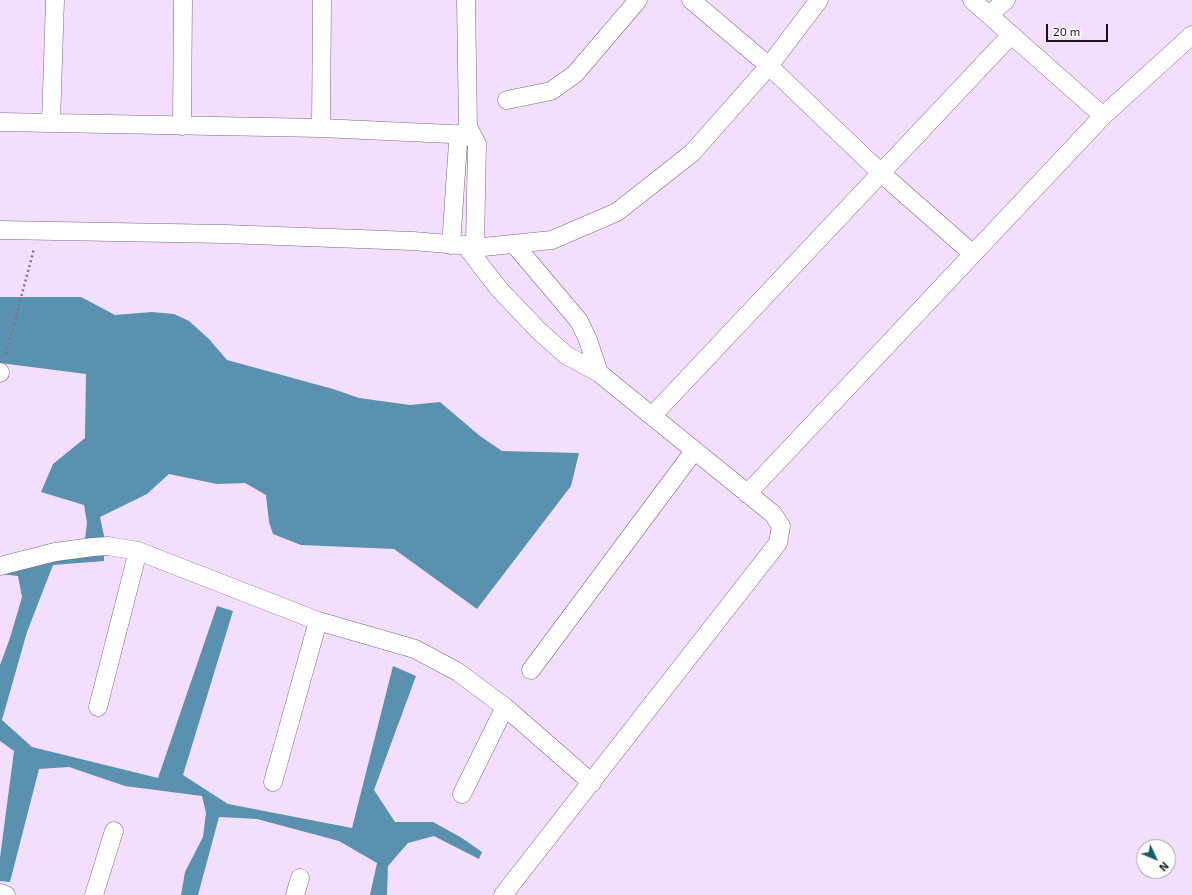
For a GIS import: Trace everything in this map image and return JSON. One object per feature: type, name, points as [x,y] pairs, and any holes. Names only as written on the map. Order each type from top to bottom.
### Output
[{"type":"street","points":[[50,123],[54,0]]},
{"type":"street","points":[[182,126],[183,0]]},
{"type":"street","points":[[321,128],[322,0]]},
{"type":"street","points":[[464,245],[477,174],[477,144],[467,133],[466,0]]},
{"type":"street","points":[[507,100],[551,91],[575,74],[638,0]]},
{"type":"street","points":[[691,0],[769,66],[881,173],[973,254]]},
{"type":"street","points":[[0,230],[225,234],[413,241],[464,245],[514,244],[552,240],[617,212],[692,153],[769,66],[819,0]]},
{"type":"street","points":[[972,0],[1103,116]]},
{"type":"street","points":[[989,15],[1006,0]]},
{"type":"street","points":[[652,416],[1011,36]]},
{"type":"street","points":[[747,494],[1103,116],[1192,36]]},
{"type":"street","points":[[0,122],[321,128],[467,133]]},
{"type":"street","points":[[467,133],[458,143],[456,174],[464,245],[499,289],[539,331],[566,355],[599,373],[773,514],[781,526],[778,543],[503,895]]},
{"type":"street","points":[[456,174],[477,174]]},
{"type":"street","points":[[514,244],[579,322],[588,340],[599,373]]},
{"type":"street","points":[[531,670],[694,451]]},
{"type":"street","points":[[0,566],[55,552],[108,546],[138,551],[318,621],[415,649],[458,672],[505,707],[592,783]]},
{"type":"street","points":[[98,707],[138,551]]},
{"type":"street","points":[[273,782],[318,621]]},
{"type":"street","points":[[462,794],[505,707]]},
{"type":"street","points":[[94,895],[114,831]]},
{"type":"street","points":[[0,893],[6,895]]},
{"type":"path","points":[[0,373],[24,290],[38,231]]},
{"type":"water","points":[[0,297],[81,297],[115,315],[152,312],[174,314],[189,321],[209,339],[227,360],[333,389],[359,398],[410,405],[440,402],[480,436],[502,451],[579,453],[571,486],[477,609],[394,549],[301,545],[273,534],[269,522],[266,495],[245,483],[217,484],[169,474],[147,494],[100,517],[104,536],[104,561],[53,565],[27,632],[2,720],[32,747],[158,778],[217,606],[233,611],[183,775],[228,804],[352,828],[393,666],[416,676],[374,790],[395,822],[433,822],[462,838],[482,852],[479,859],[434,836],[408,843],[388,866],[387,895],[370,895],[377,863],[339,841],[257,819],[219,817],[198,895],[181,895],[185,872],[203,837],[206,813],[202,796],[125,786],[69,767],[39,769],[10,882],[0,881],[0,858],[14,751],[0,741],[0,665],[10,638],[22,597],[18,576],[0,574],[85,539],[87,523],[84,505],[41,492],[53,464],[85,438],[86,374],[0,363]]}]
